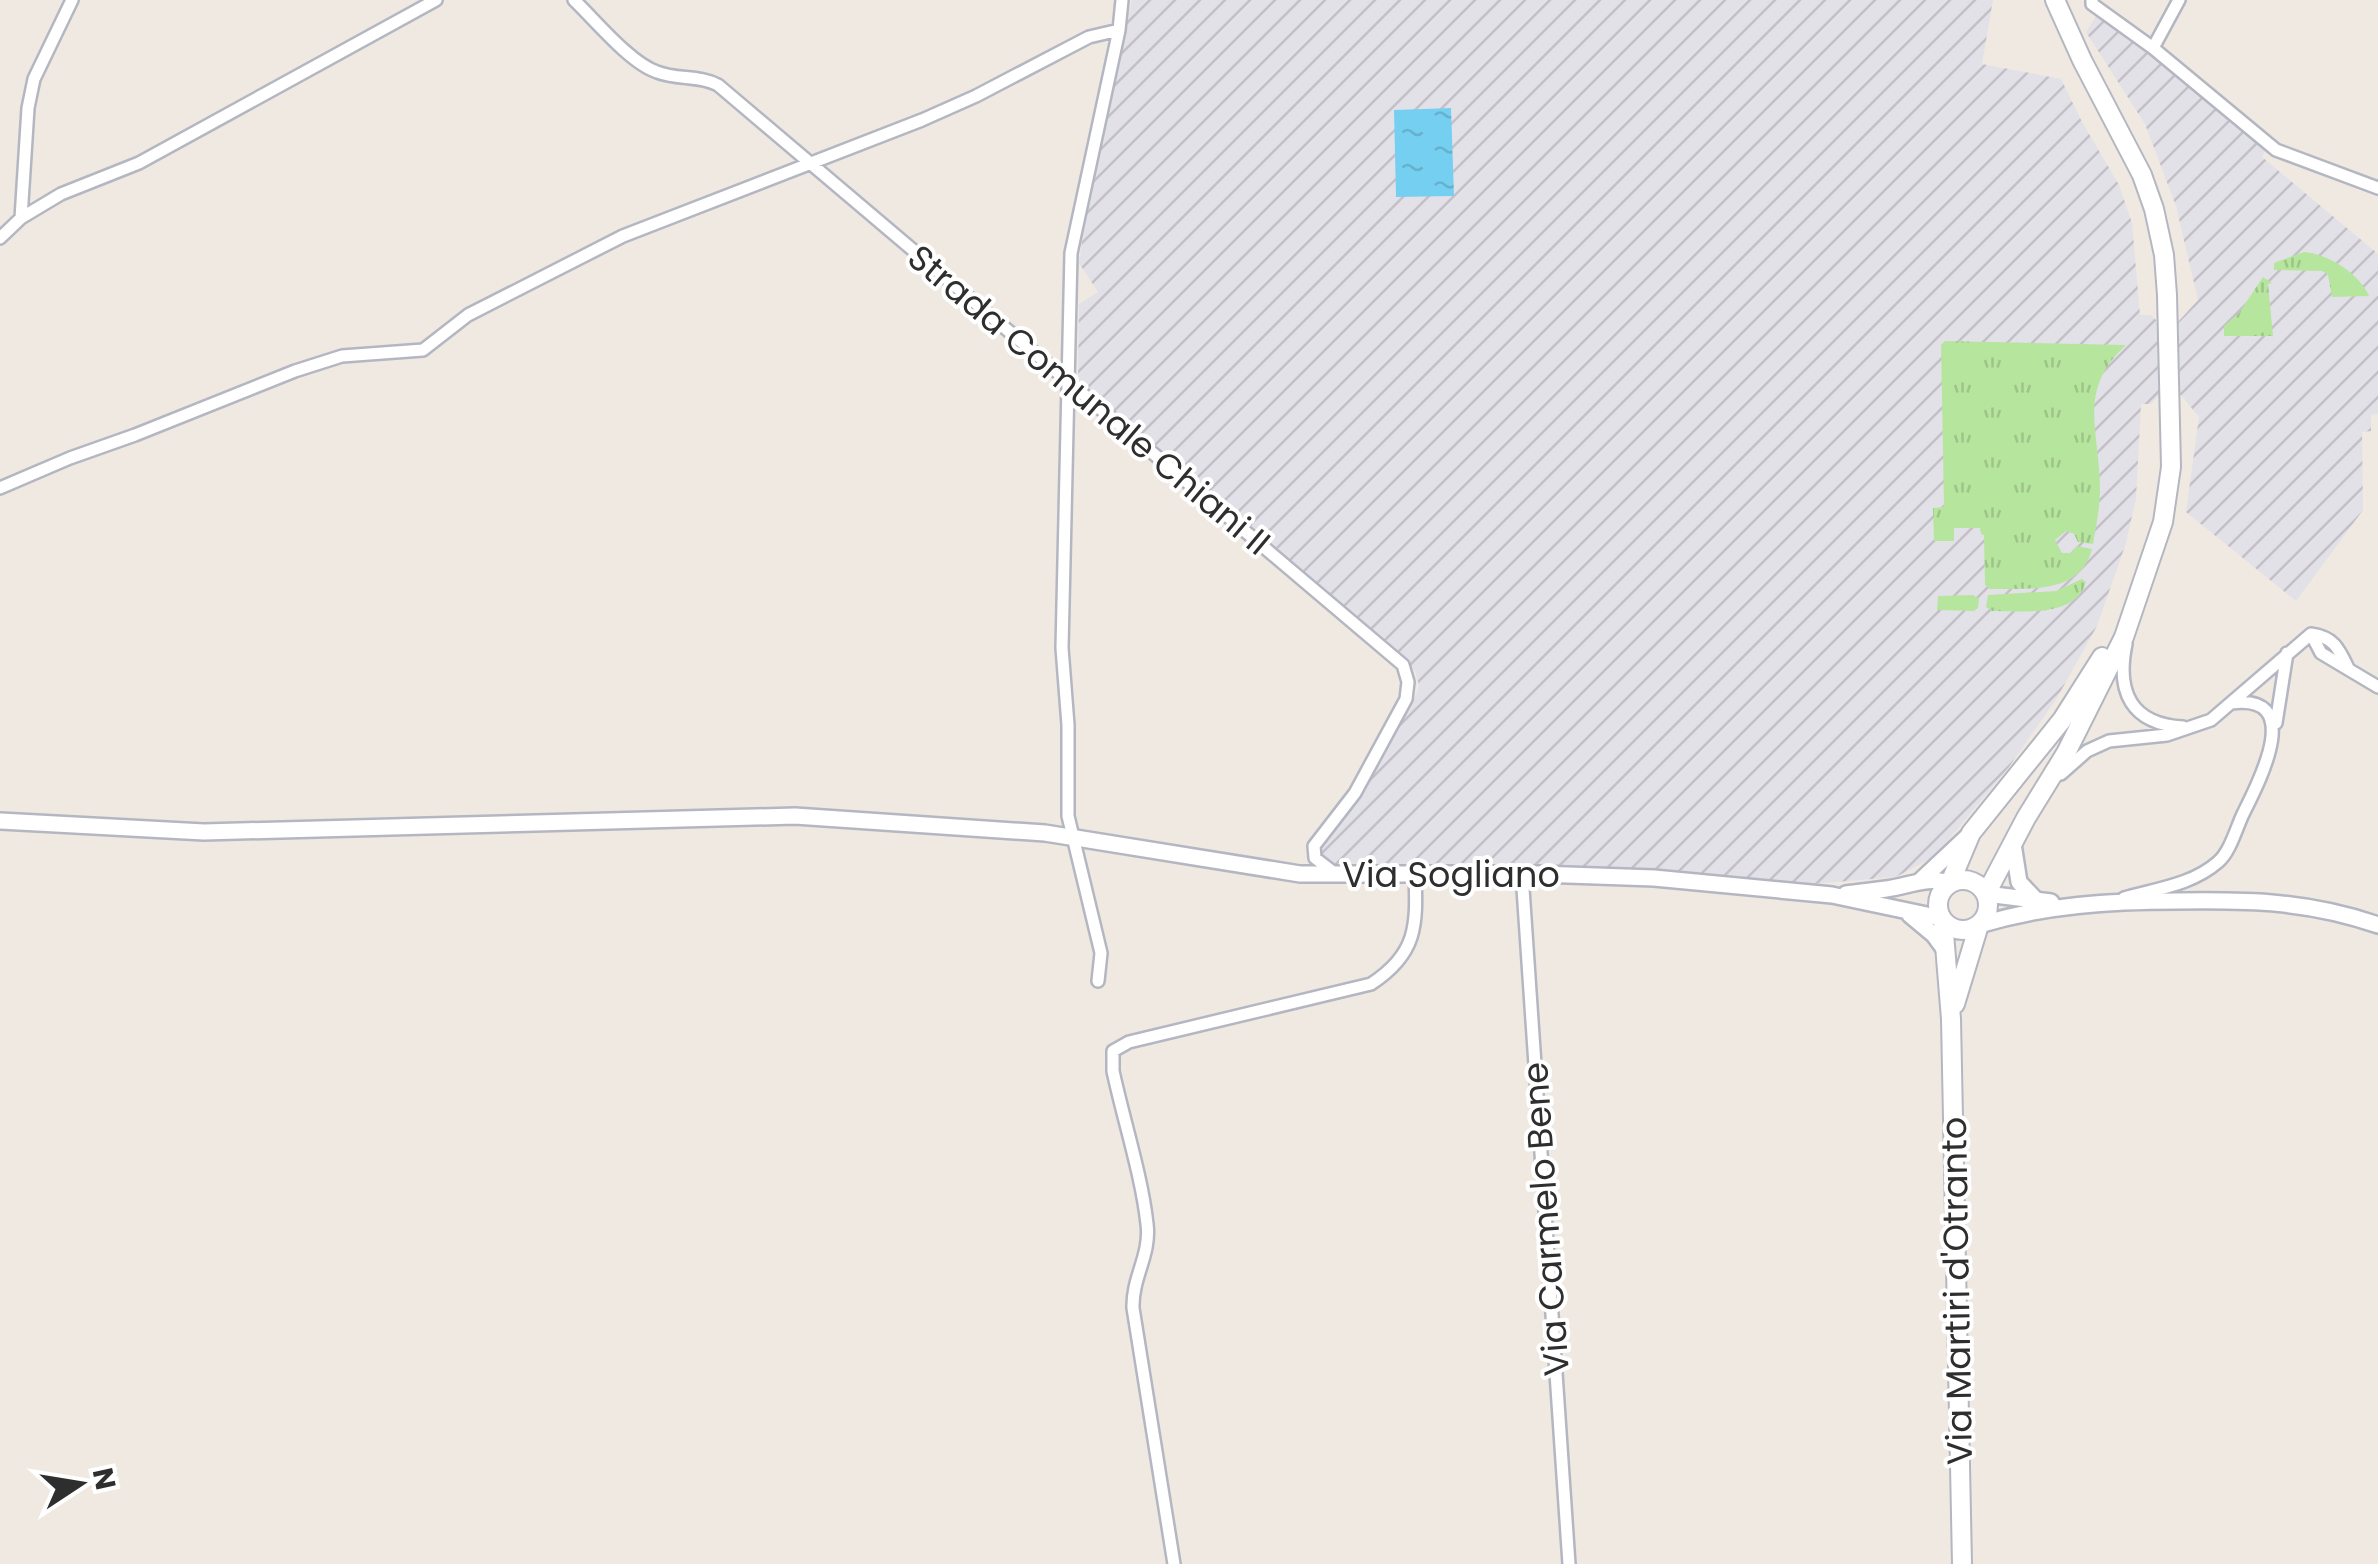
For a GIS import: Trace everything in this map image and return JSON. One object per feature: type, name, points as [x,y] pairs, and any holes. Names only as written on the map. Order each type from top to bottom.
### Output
[{"type":"main road","points":[[1979,925],[1988,911],[1986,894],[2066,753],[2124,638],[2163,522],[2171,466],[2167,295],[2164,255],[2154,209],[2142,174],[2055,0]]},
{"type":"main road","points":[[1942,920],[1939,896],[1950,883],[1971,833],[2062,720],[2094,673],[2140,586]]},
{"type":"main road","name":"Via Sogliano","points":[[1950,883],[1974,882],[1986,894]]},
{"type":"main road","name":"Via Sogliano","points":[[1942,920],[1956,930],[1979,925]]},
{"type":"main road","name":"Via Martiri d'Otranto","points":[[1942,920],[1952,1019],[1962,1564]]},
{"type":"main road","name":"Via Martiri d'Otranto","points":[[1952,1019],[1979,925]]},
{"type":"street","points":[[21,218],[28,108],[34,79],[72,0]]},
{"type":"street","points":[[0,238],[21,218],[61,194],[139,163],[436,0]]},
{"type":"street","name":"Strada Comunale Chiani II","points":[[574,0],[657,72],[710,80],[718,85],[1403,665],[1408,682],[1406,700],[1355,793],[1314,846],[1315,858],[1337,875]]},
{"type":"street","points":[[1098,981],[1101,953],[1072,839],[1062,648],[1071,253],[1120,30],[1122,0]]},
{"type":"street","points":[[2092,0],[2092,4],[2153,48],[2276,150],[2378,188]]},
{"type":"street","points":[[2153,48],[2179,0]]},
{"type":"street","points":[[0,488],[295,371],[342,356],[423,350],[468,315],[623,236],[976,96],[1089,37],[1120,30]]},
{"type":"street","points":[[2134,606],[2121,675],[2126,694],[2150,720],[2188,728]]},
{"type":"street","points":[[2026,818],[2069,764],[2087,751],[2108,741],[2167,735],[2211,720],[2311,634],[2333,641],[2348,668]]},
{"type":"street","points":[[2311,634],[2320,653]]},
{"type":"street","points":[[2291,650],[2320,653],[2378,687]]},
{"type":"street","points":[[2114,901],[2167,888],[2222,860],[2256,785],[2274,733],[2291,650]]},
{"type":"street","points":[[2231,703],[2245,701],[2256,705],[2270,716],[2274,733]]},
{"type":"street","name":"Via Sogliano","points":[[0,821],[204,832],[795,816],[1045,833],[1300,874],[1654,878],[1832,895],[1942,920]]},
{"type":"street","points":[[1920,880],[1971,833]]},
{"type":"street","points":[[2013,844],[2019,882],[2036,900]]},
{"type":"street","name":"Via Carmelo Bene","points":[[1522,874],[1569,1564]]},
{"type":"street","points":[[1174,1564],[1133,1308],[1133,1286],[1147,1252],[1148,1224],[1112,1070],[1113,1051],[1129,1042],[1371,984],[1393,970],[1408,948],[1417,919],[1415,875]]},
{"type":"street","name":"Via Sogliano","points":[[1832,895],[1890,889],[1920,880],[1950,883]]},
{"type":"street","name":"Via Sogliano","points":[[1986,894],[2070,904]]},
{"type":"street","name":"Via Sogliano","points":[[1979,925],[2070,904],[2114,901],[2280,902],[2327,909],[2378,925]]},
{"type":"street","name":"Via Sogliano","points":[[1903,910],[1934,934],[1945,950]]},
{"type":"shaded area","points":[[1132,0],[1993,0],[1982,64],[2061,79],[2119,185],[2132,223],[2140,315],[2151,315],[2161,325],[2176,324],[2198,300],[2176,206],[2145,124],[2086,32],[2098,13],[2145,45],[2267,146],[2262,157],[2378,254],[2378,414],[2371,415],[2371,431],[2362,432],[2363,510],[2296,601],[2186,512],[2199,417],[2179,393],[2160,394],[2151,404],[2141,404],[2136,498],[2126,543],[2097,626],[2057,698],[2009,767],[1935,856],[1896,877],[1811,884],[1618,869],[1395,865],[1358,868],[1355,864],[1339,867],[1320,853],[1319,847],[1358,801],[1378,767],[1417,693],[1415,671],[1078,379],[1079,304],[1098,292],[1079,263]]},
{"type":"green space","points":[[2304,252],[2342,266],[2369,296],[2332,297],[2328,275],[2322,271],[2274,270],[2274,263]]},
{"type":"green space","points":[[2263,277],[2272,283],[2268,284],[2273,336],[2224,336],[2224,326],[2239,313]]},
{"type":"green space","points":[[1945,341],[2126,345],[2111,362],[2096,395],[2100,490],[2093,544],[2078,542],[2074,534],[2066,531],[2055,540],[2062,553],[2071,553],[2077,546],[2092,549],[2086,564],[2065,582],[2036,588],[1990,589],[1985,585],[1984,535],[1980,528],[1954,528],[1954,541],[1934,541],[1933,508],[1944,507],[1941,345]]},
{"type":"green space","points":[[2082,579],[2086,582],[2080,594],[2060,607],[2018,612],[1992,611],[1986,607],[1988,595],[2056,591]]},
{"type":"green space","points":[[1973,595],[1979,599],[1974,611],[1937,610],[1938,596]]},
{"type":"water","points":[[1451,108],[1454,196],[1396,197],[1394,110]]}]
